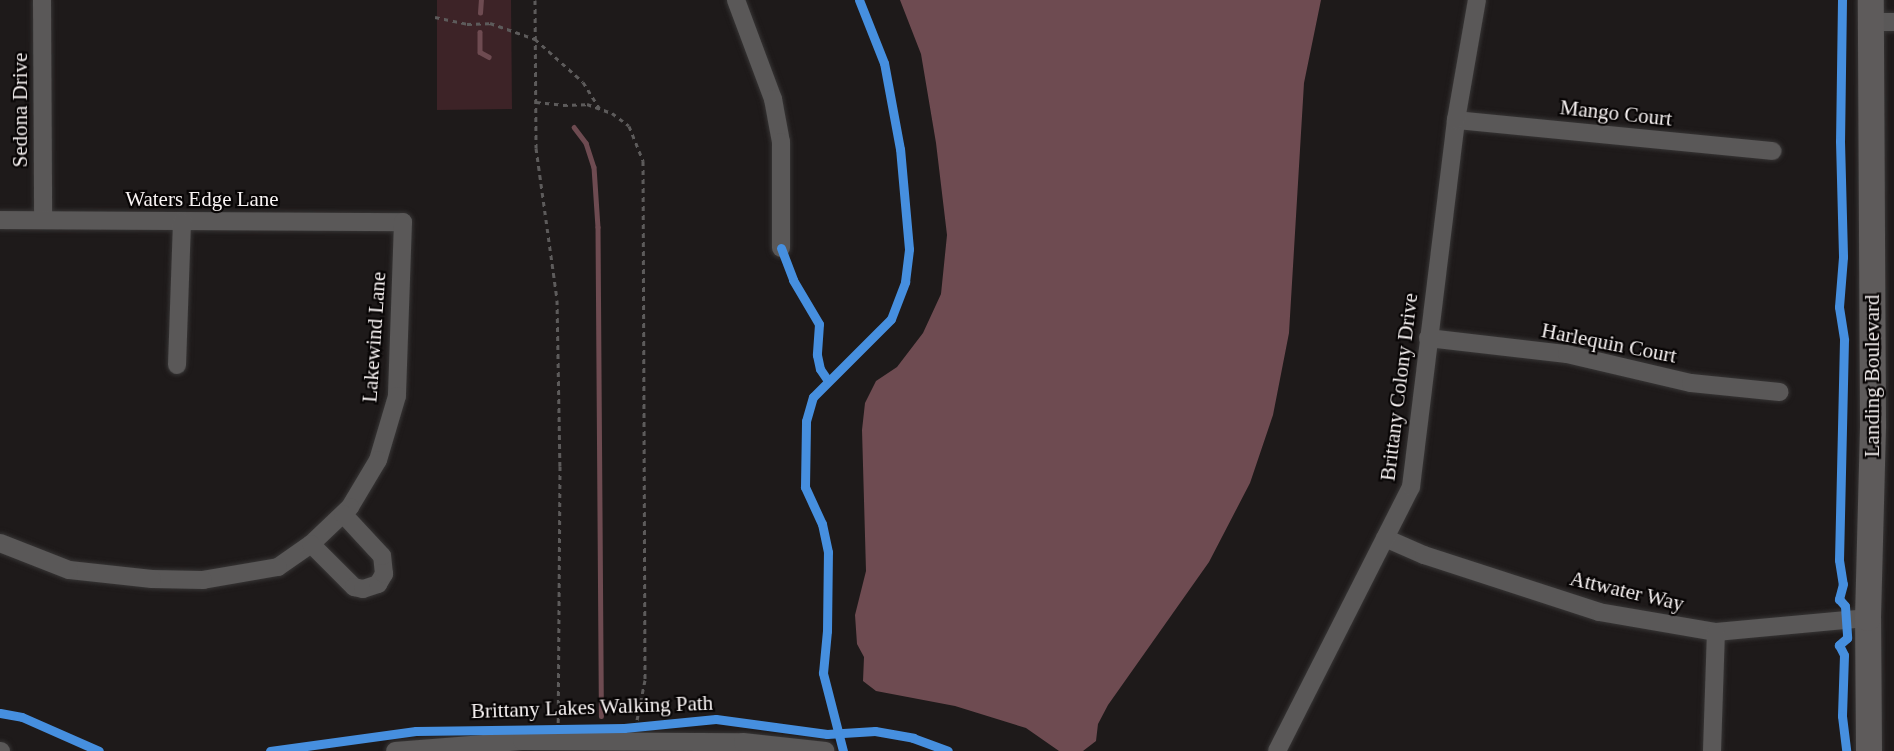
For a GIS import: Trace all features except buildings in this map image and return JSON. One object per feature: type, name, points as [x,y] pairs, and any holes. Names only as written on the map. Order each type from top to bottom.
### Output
[{"type":"street","name":"Sedona Drive","points":[[42,0],[43,219]]},
{"type":"street","points":[[736,0],[775,110],[781,142],[781,248]]},
{"type":"street","name":"Brittany Colony Drive","points":[[1277,751],[1411,487],[1456,120],[1477,0]]},
{"type":"street","name":"Landing Boulevard","points":[[1869,751],[1868,618],[1879,14]]},
{"type":"street","name":"Mango Court","points":[[1456,120],[1772,151]]},
{"type":"street","name":"Waters Edge Lane","points":[[0,220],[403,222]]},
{"type":"street","points":[[177,365],[182,222]]},
{"type":"street","name":"Lakewind Lane","points":[[0,543],[69,570],[152,579],[203,580],[278,567],[311,544],[350,507],[378,460],[397,396],[403,222]]},
{"type":"street","name":"Harlequin Court","points":[[1428,338],[1567,354],[1691,383],[1780,392]]},
{"type":"street","points":[[311,544],[354,587],[363,589],[378,584],[384,574],[382,556],[343,514]]},
{"type":"street","name":"Attwater Way","points":[[1385,538],[1424,555],[1599,612],[1716,632],[1868,618]]},
{"type":"street","points":[[1712,751],[1716,632]]},
{"type":"street","points":[[395,751],[522,741],[743,742],[826,751]]},
{"type":"path","points":[[535,0],[540,193],[557,300],[560,466],[558,728]]},
{"type":"path","points":[[435,17],[467,24],[490,23],[535,39],[583,82],[599,108]]},
{"type":"path","points":[[536,102],[563,105],[587,104],[612,113],[629,126],[643,161],[645,668],[636,726]]},
{"type":"path","points":[[781,248],[793,280],[819,324],[817,355],[820,369],[828,381]]},
{"type":"path","points":[[821,389],[836,374]]},
{"type":"shaded area","points":[[437,0],[511,0],[512,109],[437,110]]},
{"type":"shaded area","points":[[900,0],[1321,0],[1304,83],[1289,333],[1273,415],[1250,483],[1209,562],[1108,705],[1098,724],[1096,741],[1083,751],[1059,751],[1026,728],[955,706],[876,691],[863,681],[864,657],[857,644],[855,615],[866,571],[862,430],[865,403],[876,381],[897,367],[923,333],[941,294],[947,235],[936,143],[921,54]]},
{"type":"waterway","points":[[480,13],[481,0]]},
{"type":"waterway","points":[[480,32],[480,52],[489,57]]},
{"type":"waterway","points":[[574,127],[586,143],[594,167],[598,227],[601,716]]},
{"type":"cycle path","points":[[843,751],[823,673],[827,631],[828,552],[822,524],[805,487],[806,421],[813,397],[891,319],[905,282],[909,249],[900,149],[884,63],[859,0]]},
{"type":"cycle path","points":[[1842,0],[1840,141],[1843,257],[1839,307],[1844,340],[1839,560],[1843,584],[1839,599],[1845,606],[1847,638],[1839,645],[1844,655],[1842,716],[1846,751]]},
{"type":"cycle path","points":[[781,248],[793,280],[819,324],[817,355],[820,369],[828,381]]},
{"type":"cycle path","points":[[0,713],[22,717],[99,751]]},
{"type":"cycle path","name":"Brittany Lakes Walking Path","points":[[270,751],[416,731],[624,728],[716,719],[827,734],[875,731],[913,738],[948,751]]}]
